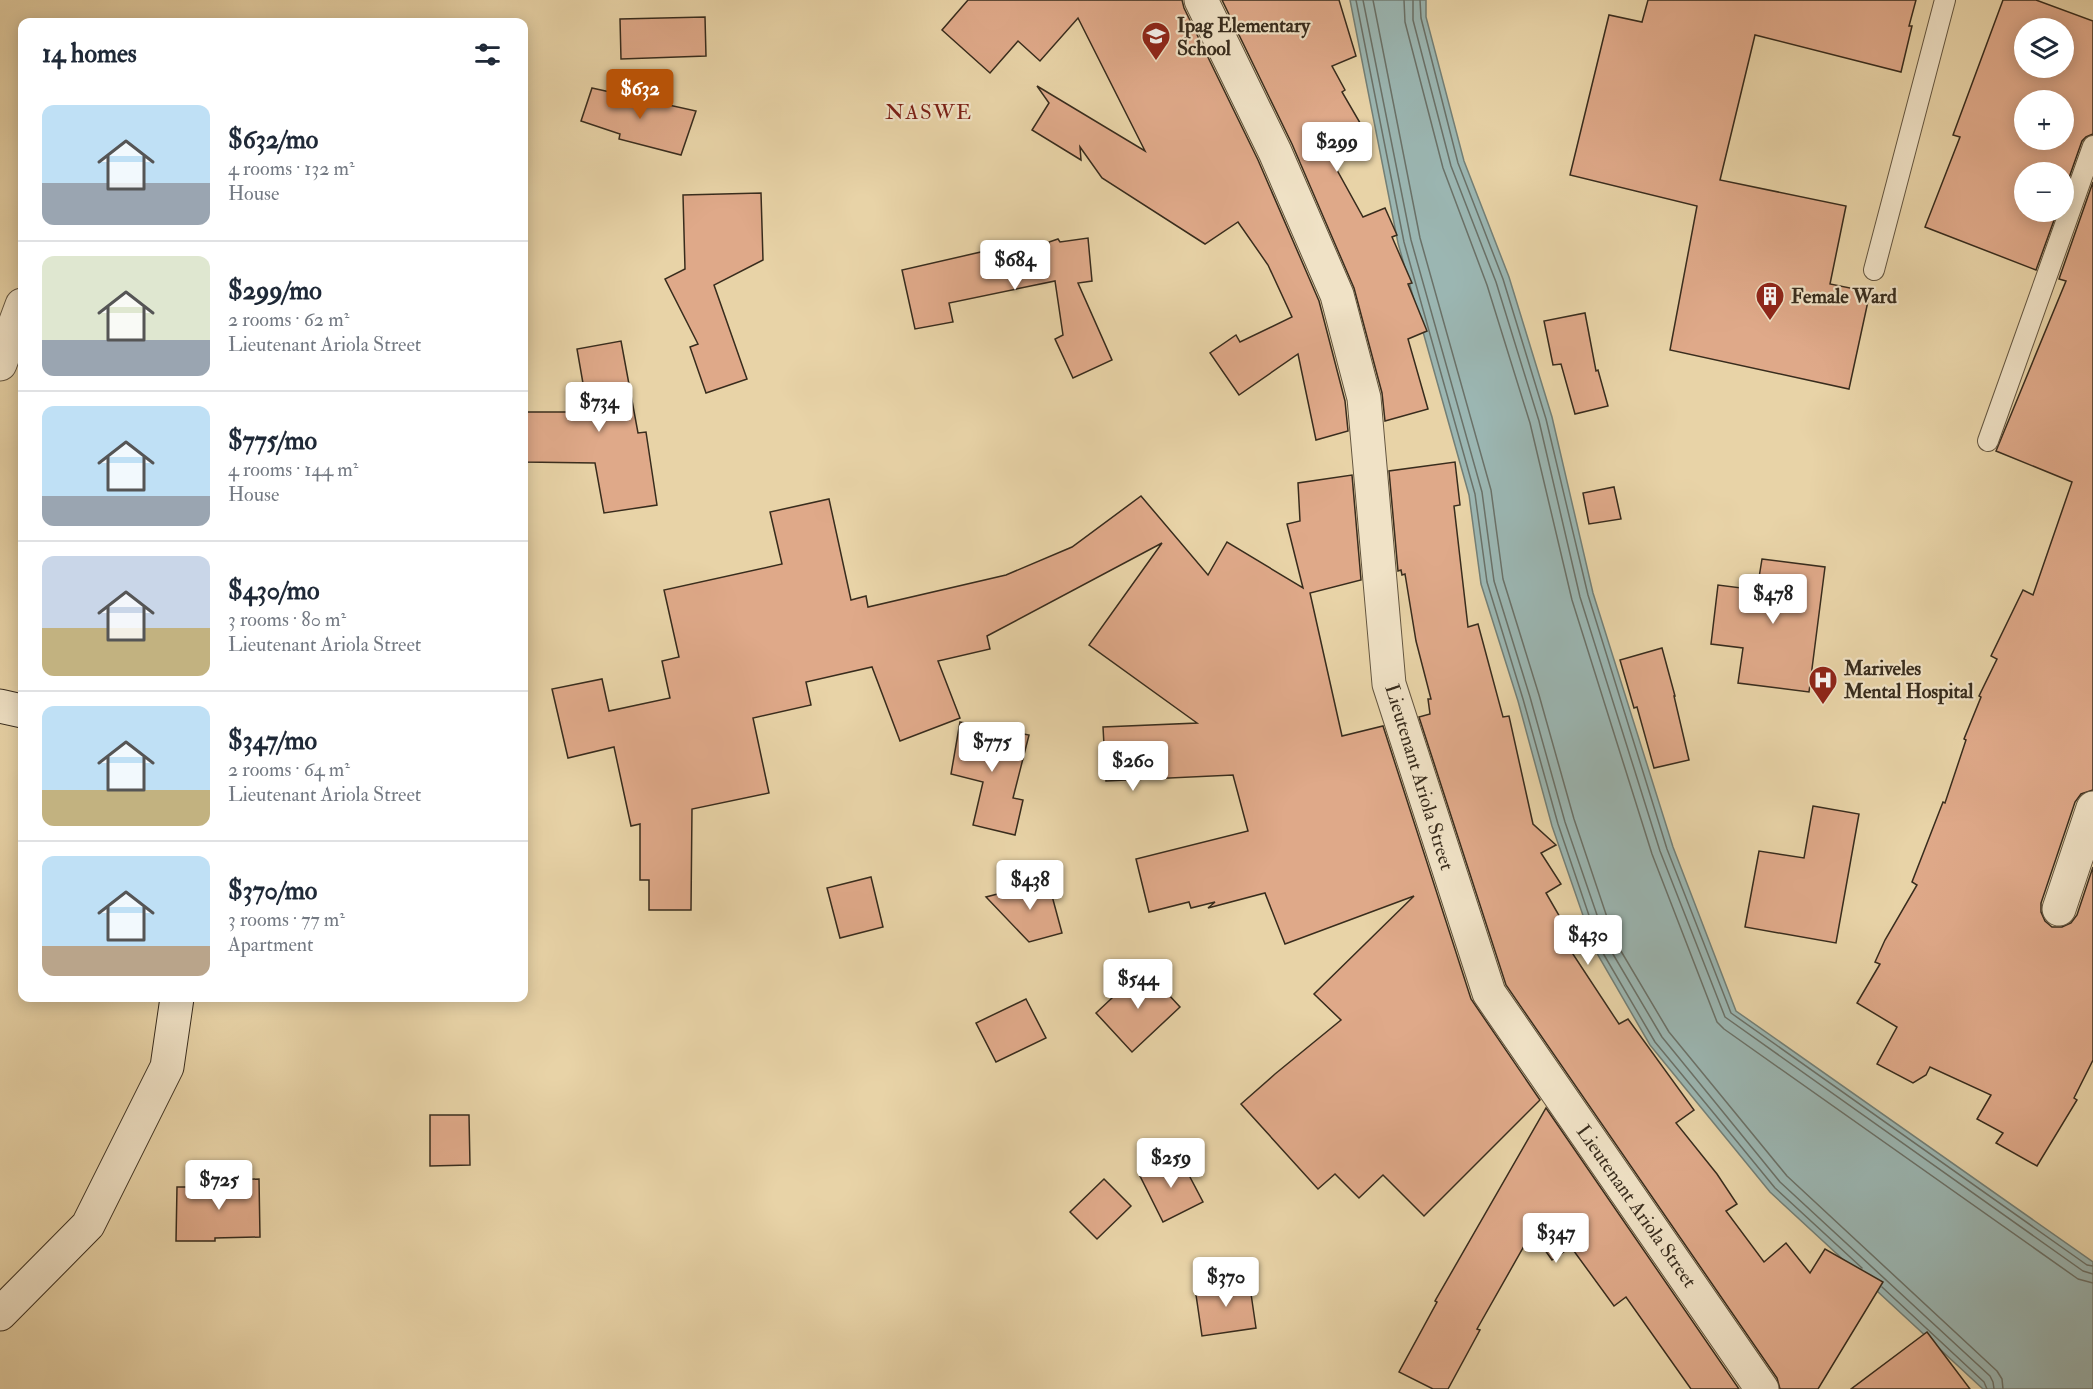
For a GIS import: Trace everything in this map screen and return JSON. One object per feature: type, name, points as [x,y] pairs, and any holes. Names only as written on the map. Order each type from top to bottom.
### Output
[{"type":"street","name":"Lieutenant Ariola Street","points":[[1201,0],[1275,152],[1337,295],[1364,398],[1389,684],[1489,993],[1762,1389]]},
{"type":"street","points":[[0,364],[18,316]]},
{"type":"street","points":[[0,706],[18,710]]},
{"type":"street","points":[[2060,909],[2093,808]]},
{"type":"street","points":[[0,1314],[88,1225],[167,1067],[176,1002]]},
{"type":"lane","points":[[1874,270],[1945,0]]},
{"type":"lane","points":[[1988,441],[2093,146]]},
{"type":"water","points":[[1350,0],[1426,0],[1426,17],[1464,161],[1509,277],[1552,417],[1593,593],[1673,847],[1736,1011],[2093,1262],[2093,1389],[1983,1389],[1770,1192],[1650,1045],[1595,950],[1552,826],[1518,701],[1481,584],[1469,495],[1398,243]]},
{"type":"building","points":[[968,0],[1182,0],[1258,160],[1319,301],[1345,401],[1348,431],[1316,440],[1298,354],[1239,395],[1210,353],[1236,335],[1240,342],[1292,317],[1268,265],[1238,222],[1205,244],[1102,178],[1080,147],[1081,160],[1032,130],[1049,103],[1037,86],[1145,151],[1078,18],[1040,61],[1018,41],[990,73],[942,30]]},
{"type":"building","points":[[1222,0],[1339,0],[1356,56],[1332,66],[1345,90],[1342,92],[1370,140],[1332,161],[1363,217],[1385,208],[1397,235],[1392,237],[1412,283],[1408,284],[1427,331],[1408,339],[1428,409],[1385,421],[1382,393],[1354,288],[1292,144]]},
{"type":"building","points":[[1648,0],[1916,0],[1901,72],[1755,35],[1720,180],[1846,206],[1830,284],[1870,292],[1849,389],[1670,350],[1697,206],[1570,175],[1609,15],[1642,22]]},
{"type":"building","points":[[2003,0],[2036,0],[2093,21],[2093,134],[2082,141],[2074,164],[2014,162],[2014,222],[2053,222],[2036,270],[1925,227],[1960,137],[1953,135]]},
{"type":"building","points":[[705,17],[706,56],[621,59],[620,19]]},
{"type":"building","points":[[592,88],[696,111],[681,155],[619,139],[620,134],[581,121]]},
{"type":"building","points":[[2093,182],[2093,790],[2081,794],[2075,802],[2041,903],[2041,912],[2045,921],[2052,927],[2062,927],[2071,923],[2077,915],[2093,867],[2093,1060],[2074,1098],[2077,1100],[2037,1166],[1996,1143],[2003,1133],[1977,1119],[1991,1095],[1930,1067],[1926,1075],[1913,1083],[1877,1064],[1897,1027],[1857,1003],[1880,964],[1875,962],[1885,940],[1917,885],[1912,882],[1943,802],[1945,803],[1966,740],[1964,739],[1981,697],[1979,696],[1997,659],[1991,656],[2023,590],[2033,595],[2072,482],[1996,451],[2066,281],[2059,279]]},
{"type":"building","points":[[761,193],[763,260],[714,285],[747,379],[706,393],[690,347],[698,344],[665,279],[685,269],[683,195]]},
{"type":"building","points":[[1088,238],[1092,281],[1078,283],[1112,360],[1073,378],[1055,339],[1063,335],[1055,281],[949,303],[953,322],[915,329],[902,270],[994,249],[995,252],[1043,242],[1044,245],[1049,244],[1058,239],[1060,242]]},
{"type":"building","points":[[1585,313],[1596,371],[1598,370],[1608,406],[1575,414],[1561,364],[1553,365],[1544,321]]},
{"type":"building","points":[[621,341],[638,433],[646,432],[657,505],[604,513],[595,463],[528,462],[528,412],[588,412],[577,349]]},
{"type":"building","points":[[1455,462],[1460,505],[1454,506],[1468,627],[1478,624],[1503,717],[1509,716],[1533,824],[1556,845],[1541,853],[1561,884],[1546,893],[1572,938],[1565,942],[1619,1024],[1628,1019],[1694,1110],[1676,1123],[1717,1174],[1737,1204],[1726,1211],[1764,1262],[1786,1243],[1810,1273],[1825,1249],[1883,1282],[1818,1389],[1780,1389],[1777,1378],[1506,985],[1419,717],[1430,714],[1428,699],[1431,699],[1416,641],[1405,574],[1402,575],[1401,570],[1398,571],[1389,471]]},
{"type":"building","points":[[1352,475],[1361,580],[1310,593],[1342,736],[1383,726],[1471,999],[1540,1100],[1424,1216],[1383,1175],[1359,1198],[1335,1174],[1318,1189],[1241,1104],[1341,1020],[1314,994],[1414,896],[1285,944],[1265,893],[1208,908],[1215,902],[1191,908],[1189,902],[1149,912],[1136,859],[1248,831],[1233,775],[1106,781],[1103,727],[1197,723],[1089,645],[1162,543],[987,636],[990,649],[938,661],[960,718],[900,741],[872,667],[806,682],[811,705],[753,718],[769,793],[692,809],[691,910],[649,910],[649,880],[640,880],[640,824],[631,826],[614,747],[568,758],[552,689],[602,679],[609,711],[670,698],[662,661],[679,657],[664,590],[782,564],[770,512],[829,499],[851,600],[866,596],[868,607],[1006,575],[1072,547],[1141,496],[1208,575],[1227,542],[1303,588],[1287,524],[1300,521],[1298,483]]},
{"type":"building","points":[[1614,487],[1621,519],[1589,524],[1583,493]]},
{"type":"building","points":[[1762,559],[1825,567],[1809,692],[1738,683],[1743,648],[1711,644],[1718,585],[1757,590]]},
{"type":"building","points":[[1662,648],[1689,760],[1654,768],[1637,707],[1634,708],[1620,660]]},
{"type":"building","points":[[960,722],[1029,735],[1013,798],[1023,800],[1015,835],[973,825],[983,782],[951,774]]},
{"type":"building","points":[[1813,806],[1859,814],[1836,943],[1745,927],[1759,851],[1804,858]]},
{"type":"building","points":[[871,877],[883,927],[840,938],[827,888]]},
{"type":"building","points":[[1048,881],[1062,933],[1029,942],[986,897]]},
{"type":"building","points":[[1144,968],[1180,1007],[1132,1052],[1096,1013]]},
{"type":"building","points":[[1026,999],[1046,1038],[996,1062],[976,1023]]},
{"type":"building","points":[[1546,1108],[1739,1389],[1691,1389],[1626,1297],[1614,1306],[1571,1247],[1552,1260],[1532,1232],[1477,1329],[1480,1330],[1448,1389],[1433,1389],[1399,1372],[1437,1302],[1435,1301]]},
{"type":"building","points":[[430,1115],[469,1115],[470,1165],[430,1166]]},
{"type":"building","points":[[1179,1156],[1203,1202],[1163,1222],[1140,1176]]},
{"type":"building","points":[[259,1179],[260,1237],[215,1238],[215,1241],[176,1241],[177,1187],[223,1187],[223,1180]]},
{"type":"building","points":[[1104,1179],[1131,1206],[1097,1239],[1070,1212]]},
{"type":"building","points":[[1249,1280],[1256,1328],[1202,1336],[1195,1288]]},
{"type":"building","points":[[1927,1332],[1970,1389],[1851,1389]]},
{"type":"place","name":"Ipag Elementary School","points":[[1156,62]]},
{"type":"place","name":"Female Ward","points":[[1770,322]]},
{"type":"place","name":"Mariveles Mental Hospital","points":[[1823,706]]},
{"type":"district","name":"NASWE","points":[[929,112]]}]
